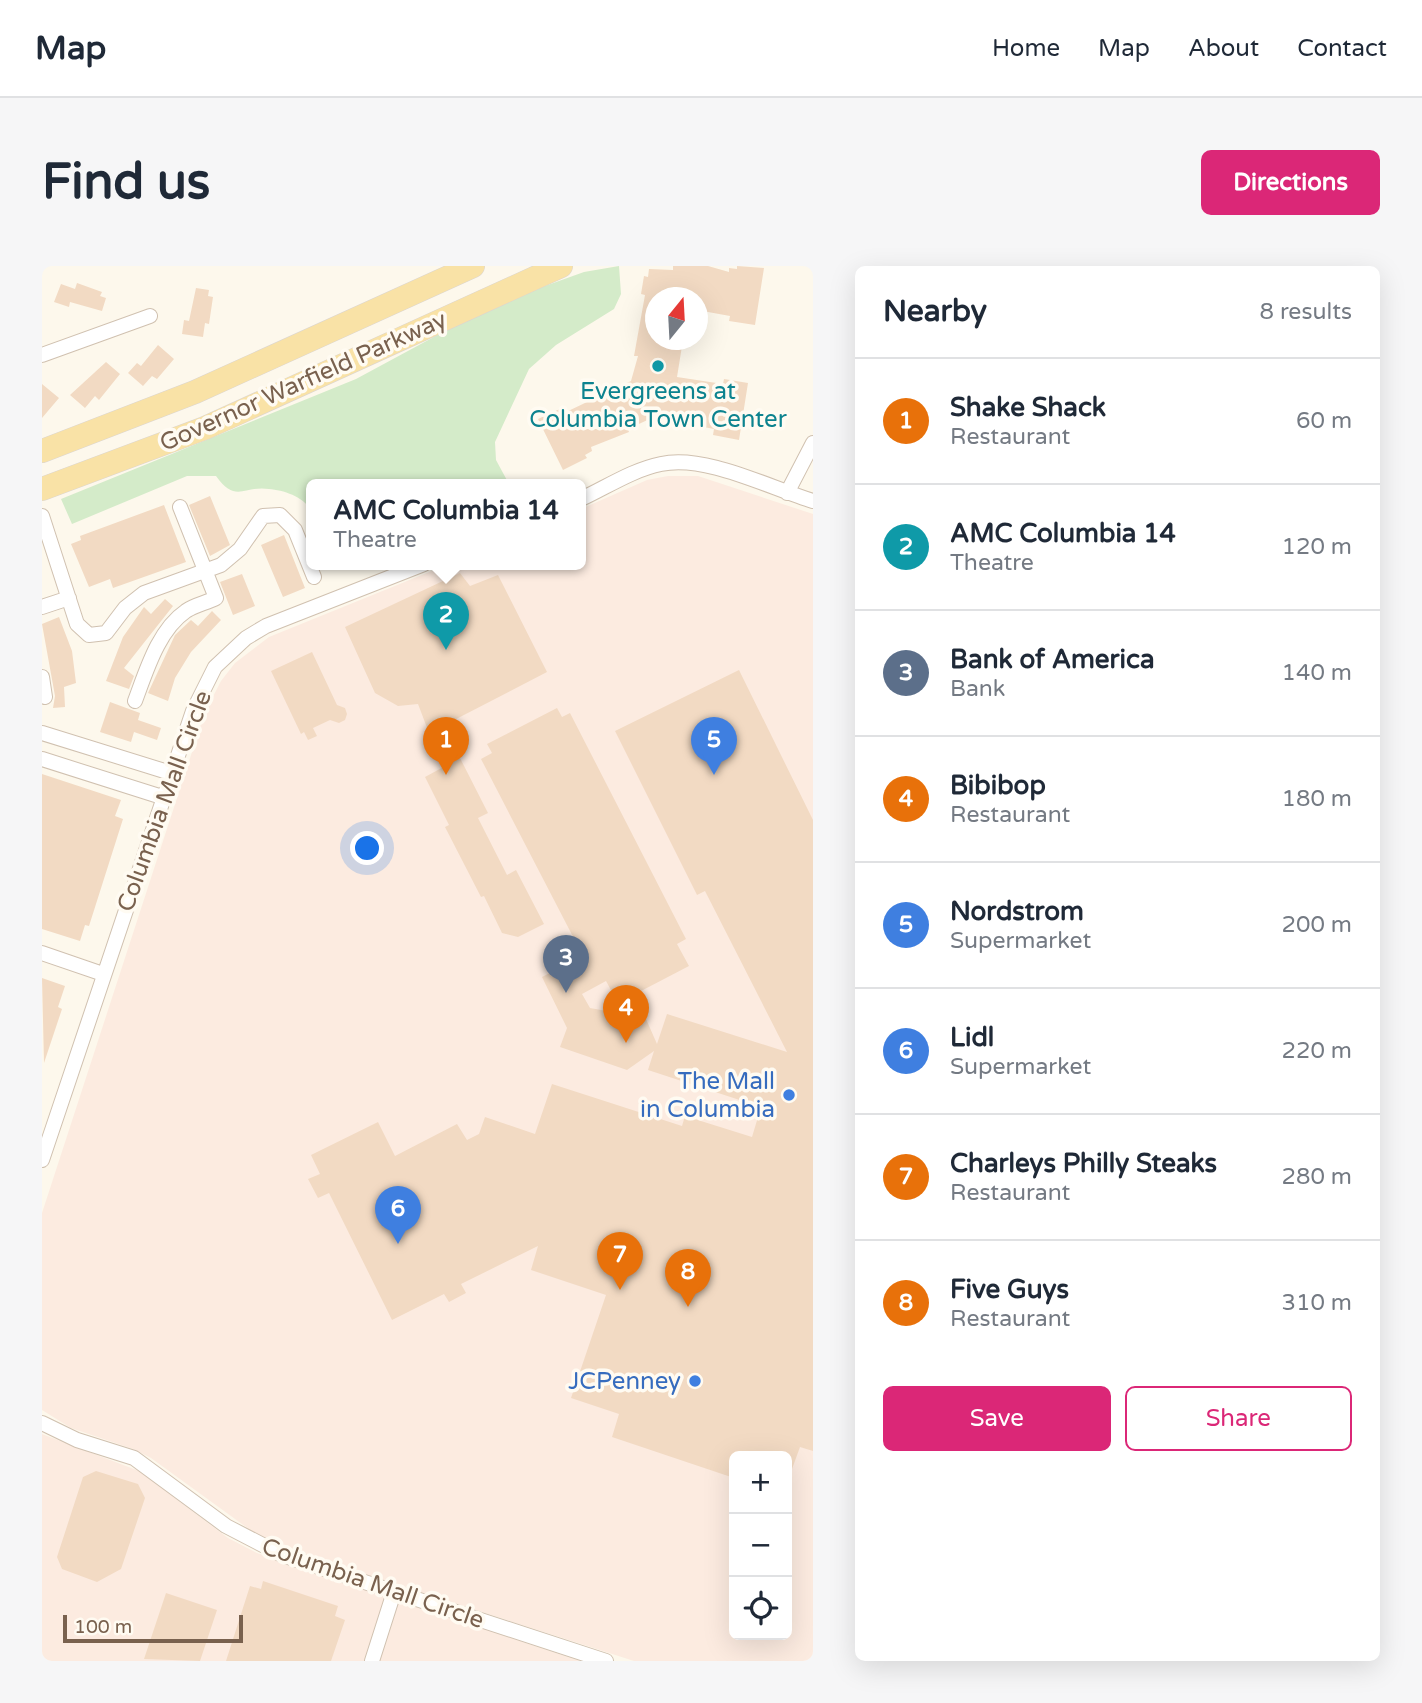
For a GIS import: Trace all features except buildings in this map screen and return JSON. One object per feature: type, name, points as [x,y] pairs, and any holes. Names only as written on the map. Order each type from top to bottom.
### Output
[{"type":"main road","name":"Governor Warfield Parkway","points":[[42,451],[256,366],[474,266]]},
{"type":"main road","name":"Governor Warfield Parkway","points":[[42,489],[205,428],[561,266]]},
{"type":"street","points":[[42,355],[150,316]]},
{"type":"street","points":[[786,493],[813,443]]},
{"type":"street","points":[[586,496],[632,473],[663,463],[680,462],[714,468],[813,501]]},
{"type":"street","points":[[135,701],[147,667],[165,635],[186,611],[216,598],[180,506]]},
{"type":"street","points":[[42,516],[48,557],[82,631],[100,635],[111,628],[125,608],[144,593],[205,571],[232,558],[259,519],[273,514],[292,525],[306,557]]},
{"type":"street","points":[[311,570],[314,576]]},
{"type":"street","name":"Columbia Mall Circle","points":[[42,1160],[48,1124],[103,974],[162,797],[203,687],[215,667],[246,638],[266,626],[409,570]]},
{"type":"street","points":[[42,607],[69,598]]},
{"type":"street","points":[[42,677],[45,697]]},
{"type":"street","points":[[42,733],[171,773]]},
{"type":"street","points":[[42,759],[162,797]]},
{"type":"street","points":[[42,953],[103,974]]},
{"type":"street","points":[[42,1112],[48,1124]]},
{"type":"street","name":"Columbia Mall Circle","points":[[42,1423],[64,1434],[134,1458],[226,1526],[252,1542],[282,1555],[606,1661]]},
{"type":"street","points":[[372,1661],[394,1592]]},
{"type":"shaded area","points":[[668,476],[698,476],[813,514],[813,1661],[634,1661],[302,1554],[253,1532],[151,1458],[133,1449],[71,1428],[42,1410],[42,1213],[205,712],[221,681],[235,663],[269,637],[434,570],[586,570],[586,507],[647,480]]},
{"type":"shaded area","points":[[42,1434],[139,1471],[228,1538],[257,1553],[580,1661],[42,1661]]},
{"type":"green space","points":[[619,266],[621,294],[614,309],[556,345],[529,369],[495,442],[496,460],[506,479],[306,479],[306,504],[281,491],[260,488],[241,492],[229,489],[216,476],[187,476],[72,524],[61,499],[356,379],[495,304],[584,272]]},
{"type":"place","name":"Evergreens at Columbia Town Center","points":[[658,366]]},
{"type":"place","name":"AMC Columbia 14","points":[[446,650]]},
{"type":"place","name":"Shake Shack","points":[[446,775]]},
{"type":"place","name":"Nordstrom","points":[[714,775]]},
{"type":"place","name":"Bank of America","points":[[566,993]]},
{"type":"place","name":"Bibibop","points":[[626,1043]]},
{"type":"place","name":"The Mall in Columbia","points":[[789,1095]]},
{"type":"place","name":"Lidl","points":[[398,1244]]},
{"type":"place","name":"Charleys Philly Steaks","points":[[620,1290]]},
{"type":"place","name":"Five Guys","points":[[688,1307]]},
{"type":"place","name":"JCPenney","points":[[695,1381]]}]
